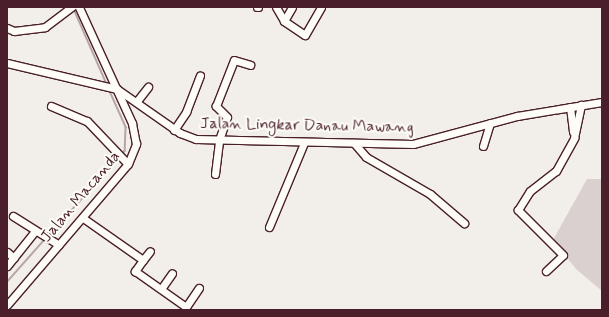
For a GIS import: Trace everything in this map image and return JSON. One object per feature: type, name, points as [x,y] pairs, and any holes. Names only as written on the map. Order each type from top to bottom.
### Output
[{"type":"street","points":[[7,28],[14,31],[48,26],[72,7]]},
{"type":"street","name":"Jalan Macanda","points":[[7,305],[58,244],[83,218],[136,144],[136,134],[114,89],[79,7]]},
{"type":"street","points":[[276,7],[284,21],[305,35],[321,7]]},
{"type":"street","points":[[284,21],[292,7]]},
{"type":"street","points":[[214,174],[218,140],[227,117],[216,106],[233,62],[236,60],[250,65]]},
{"type":"street","name":"Jalan Lingkar Danau Mawang","points":[[7,63],[114,89],[137,101],[174,130],[188,137],[218,140],[304,143],[423,142],[490,123],[602,102]]},
{"type":"street","points":[[174,130],[186,112],[200,76]]},
{"type":"street","points":[[137,101],[148,87]]},
{"type":"street","points":[[546,271],[562,255],[518,210],[530,191],[556,171],[574,138],[581,105]]},
{"type":"street","points":[[51,106],[87,121],[125,161]]},
{"type":"street","points":[[570,107],[574,138]]},
{"type":"street","points":[[483,146],[490,123]]},
{"type":"street","points":[[269,227],[304,143]]},
{"type":"street","points":[[354,143],[366,157],[430,194],[464,223]]},
{"type":"street","points":[[13,216],[58,244]]},
{"type":"street","points":[[83,218],[143,260]]},
{"type":"street","points":[[7,266],[35,231]]},
{"type":"street","points":[[150,251],[135,271],[186,307],[199,288]]},
{"type":"street","points":[[7,252],[14,258]]},
{"type":"street","points":[[161,289],[172,273]]},
{"type":"shaded area","points":[[587,179],[602,179],[602,291],[576,269],[553,240]]},
{"type":"waterway","points":[[74,9],[107,84]]},
{"type":"waterway","points":[[109,89],[126,127],[125,151],[122,155]]},
{"type":"waterway","points":[[49,235],[119,158]]},
{"type":"waterway","points":[[7,282],[45,239]]}]
